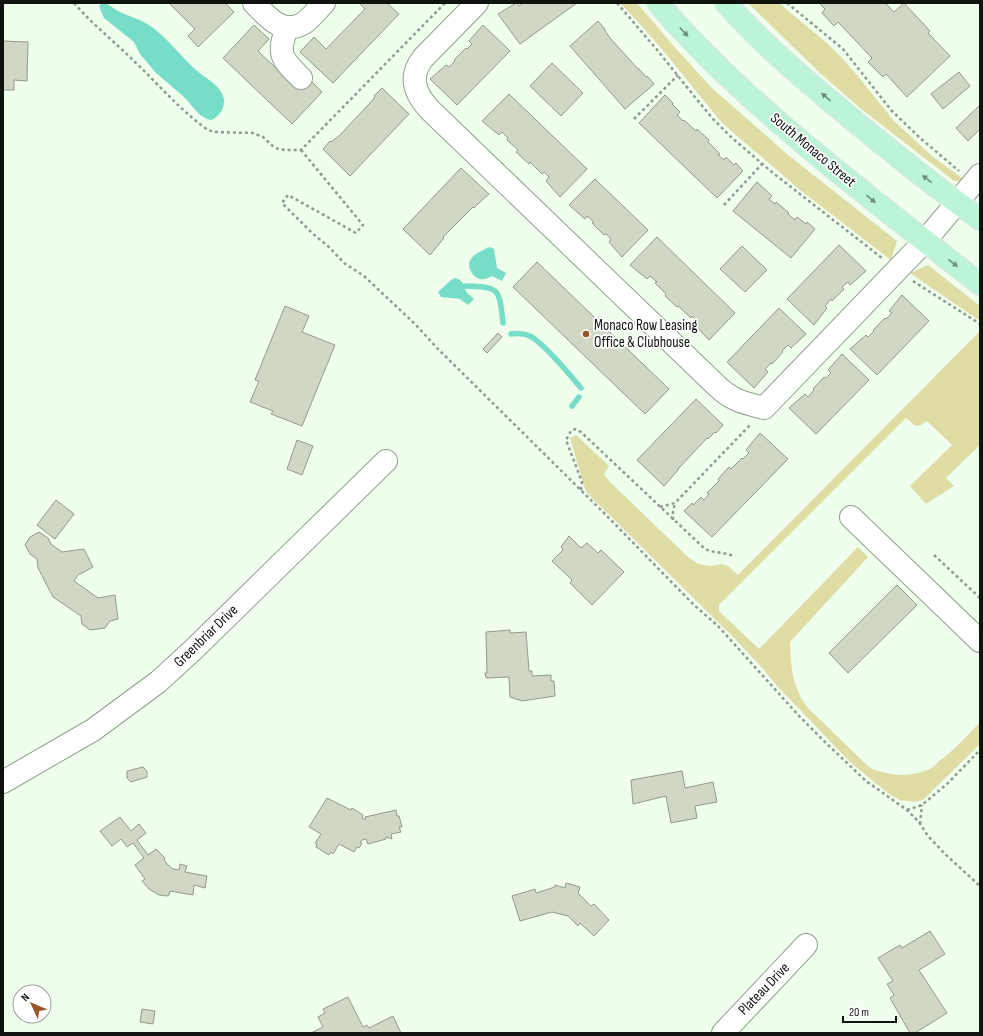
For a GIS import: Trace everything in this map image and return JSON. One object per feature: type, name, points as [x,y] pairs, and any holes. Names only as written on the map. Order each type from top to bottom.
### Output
[{"type":"main road","name":"South Monaco Street","points":[[658,3],[702,52],[756,103],[798,139],[980,284]]},
{"type":"main road","points":[[726,3],[808,82],[872,136],[957,203],[980,219]]},
{"type":"street","points":[[254,3],[278,25],[287,27],[304,22],[324,3]]},
{"type":"street","points":[[477,3],[423,58],[418,66],[414,76],[422,101],[723,392],[738,401],[764,408],[898,271],[925,241],[957,203],[972,175]]},
{"type":"street","points":[[287,27],[281,46],[282,56],[288,65],[301,78]]},
{"type":"street","name":"Greenbriar Drive","points":[[3,782],[93,730],[158,682],[193,650],[386,462]]},
{"type":"street","points":[[851,516],[980,641]]},
{"type":"street","name":"Plateau Drive","points":[[723,1033],[806,945]]},
{"type":"path","points":[[74,3],[95,25],[136,62],[177,105],[208,130],[214,132],[253,133],[263,137],[275,148],[284,150],[301,150],[445,3]]},
{"type":"path","points":[[617,3],[658,50],[713,119],[731,137],[762,164],[898,271],[980,324]]},
{"type":"path","points":[[787,3],[843,48],[891,110],[924,142],[972,175]]},
{"type":"path","points":[[634,119],[678,75]]},
{"type":"path","points":[[301,150],[363,225],[356,234],[288,195],[282,203],[344,263],[364,276],[416,325],[436,347],[606,514],[693,604],[718,626],[800,717],[866,781],[907,810],[945,854],[980,886]]},
{"type":"path","points":[[724,205],[762,164]]},
{"type":"path","points":[[660,507],[675,503],[743,433],[764,408]]},
{"type":"path","points":[[581,491],[582,482],[566,440],[571,431],[575,429],[581,432],[704,549],[712,553],[727,553],[735,557]]},
{"type":"path","points":[[673,520],[675,503]]},
{"type":"path","points":[[934,555],[980,598]]},
{"type":"path","points":[[907,810],[922,805],[946,784],[980,750]]},
{"type":"path","points":[[920,825],[922,805]]},
{"type":"shaded area","points":[[620,3],[637,3],[712,88],[788,155],[897,241],[891,260],[800,190],[722,123],[666,54]]},
{"type":"shaded area","points":[[748,3],[779,3],[828,44],[841,57],[894,121],[932,156],[966,181],[954,181],[860,108],[821,74]]},
{"type":"shaded area","points":[[928,265],[980,306],[980,321],[910,273]]},
{"type":"shaded area","points":[[980,331],[980,445],[946,478],[954,486],[926,504],[910,486],[952,445],[927,421],[916,426],[906,418],[719,605],[719,611],[759,649],[858,547],[868,557],[790,642],[793,677],[808,708],[870,768],[885,773],[907,775],[930,769],[957,746],[980,722],[980,744],[923,800],[914,802],[900,800],[889,794],[851,763],[777,686],[736,640],[586,492],[570,438],[576,435],[609,466],[604,474],[610,482],[687,556],[698,564],[710,566],[722,564],[728,566],[738,575]]},
{"type":"water","points":[[102,3],[142,21],[162,35],[190,65],[210,80],[221,92],[224,104],[221,112],[211,120],[200,115],[183,96],[156,73],[140,54],[134,42],[104,18],[99,6]]},
{"type":"water","points":[[490,247],[494,249],[497,268],[506,273],[502,281],[492,276],[480,279],[472,274],[469,265],[471,259],[479,252]]},
{"type":"water","points":[[455,278],[462,282],[466,292],[474,299],[468,305],[460,299],[441,297],[438,292]]},
{"type":"building","points":[[169,3],[225,3],[234,12],[198,47],[188,36],[195,29]]},
{"type":"building","points":[[359,3],[387,3],[399,14],[333,83],[300,52],[314,37],[326,49],[365,9]]},
{"type":"building","points":[[516,3],[519,6],[523,3],[577,3],[520,44],[498,14]]},
{"type":"building","points":[[819,3],[885,3],[894,12],[904,3],[930,31],[928,33],[950,56],[907,97],[886,74],[883,77],[868,62],[872,58],[838,22],[834,26],[822,13],[825,9]]},
{"type":"building","points":[[598,21],[610,38],[654,84],[625,109],[570,46]]},
{"type":"building","points":[[254,25],[269,39],[258,51],[298,89],[308,78],[322,92],[292,124],[223,58]]},
{"type":"building","points":[[483,25],[510,51],[457,105],[430,79],[446,65],[449,67],[466,48],[467,49],[472,44],[469,41]]},
{"type":"building","points":[[3,41],[28,42],[27,81],[14,80],[14,90],[3,90]]},
{"type":"building","points":[[552,63],[583,93],[561,116],[530,86]]},
{"type":"building","points":[[959,72],[970,86],[943,109],[931,94]]},
{"type":"building","points":[[382,88],[409,114],[350,176],[323,149],[330,141],[331,142],[340,135]]},
{"type":"building","points":[[509,94],[587,169],[560,197],[546,181],[549,177],[544,172],[542,174],[530,162],[529,164],[516,152],[518,150],[507,140],[508,138],[502,132],[499,135],[482,121]]},
{"type":"building","points":[[665,95],[680,112],[677,115],[683,121],[684,120],[696,131],[697,129],[709,140],[708,142],[724,160],[726,157],[734,165],[736,163],[743,171],[717,198],[639,123]]},
{"type":"building","points":[[980,105],[980,129],[968,141],[956,128]]},
{"type":"building","points":[[461,168],[489,194],[474,208],[473,207],[443,237],[444,238],[430,255],[403,229]]},
{"type":"building","points":[[595,179],[648,230],[622,257],[609,242],[611,239],[606,234],[604,235],[592,223],[594,222],[587,216],[585,219],[569,205]]},
{"type":"building","points":[[757,182],[772,196],[769,199],[775,204],[776,202],[795,220],[797,217],[806,224],[807,222],[815,229],[791,258],[733,211]]},
{"type":"building","points":[[657,237],[735,313],[709,340],[694,324],[697,321],[692,316],[691,318],[665,296],[666,294],[655,283],[657,282],[650,276],[647,279],[630,265]]},
{"type":"building","points":[[839,245],[866,271],[850,285],[848,282],[842,287],[844,289],[832,301],[831,299],[825,306],[827,308],[814,325],[787,299]]},
{"type":"building","points":[[742,246],[767,270],[745,292],[720,269]]},
{"type":"building","name":"Monaco Row Leasing Office & Clubhouse","points":[[537,262],[669,389],[645,414],[513,287]]},
{"type":"building","points":[[902,295],[929,321],[877,375],[850,349],[866,335],[868,337],[885,318],[886,319],[892,313],[889,311]]},
{"type":"building","points":[[285,306],[309,316],[302,332],[335,345],[302,426],[271,414],[273,411],[250,402],[259,381],[255,380]]},
{"type":"building","points":[[779,308],[806,334],[791,348],[788,345],[782,351],[783,352],[772,364],[771,363],[765,369],[768,372],[754,388],[727,362]]},
{"type":"building","points":[[498,333],[502,337],[487,353],[483,349]]},
{"type":"building","points":[[842,354],[869,380],[816,434],[789,408],[805,394],[808,397],[824,377],[826,378],[831,373],[828,370]]},
{"type":"building","points":[[696,399],[723,425],[716,433],[715,432],[708,439],[707,438],[664,486],[637,460]]},
{"type":"building","points":[[760,433],[788,459],[712,537],[684,511],[701,497],[704,500],[709,494],[707,493],[719,481],[718,479],[729,467],[731,469],[749,453],[746,450]]},
{"type":"building","points":[[297,440],[313,446],[302,475],[287,469]]},
{"type":"building","points":[[56,500],[74,514],[55,539],[37,525]]},
{"type":"building","points":[[39,532],[48,538],[51,544],[62,552],[84,549],[93,567],[78,575],[74,581],[98,598],[115,595],[118,619],[110,621],[105,628],[90,630],[82,624],[81,616],[53,597],[38,568],[37,559],[30,554],[25,545],[30,537]]},
{"type":"building","points":[[569,536],[581,548],[587,543],[598,553],[601,550],[624,572],[592,605],[570,583],[572,580],[552,561],[563,550],[561,547]]},
{"type":"building","points":[[897,585],[917,605],[848,673],[829,653]]},
{"type":"building","points":[[510,630],[510,633],[526,632],[529,671],[532,671],[532,676],[551,675],[551,681],[554,681],[555,696],[522,701],[510,697],[509,677],[486,678],[486,632]]},
{"type":"building","points":[[143,767],[147,771],[147,777],[131,782],[127,778],[127,771]]},
{"type":"building","points":[[682,771],[685,788],[713,782],[717,802],[695,806],[697,818],[671,823],[666,796],[633,804],[631,780]]},
{"type":"building","points":[[327,798],[351,810],[352,808],[363,815],[362,818],[364,819],[366,819],[365,817],[396,810],[402,827],[399,827],[401,832],[391,834],[392,839],[386,837],[386,839],[368,844],[366,839],[362,840],[359,848],[357,847],[354,852],[339,844],[333,854],[331,852],[329,855],[316,847],[317,844],[315,843],[321,834],[309,827]]},
{"type":"building","points":[[120,817],[131,831],[139,824],[146,833],[137,840],[148,855],[156,849],[165,858],[164,860],[168,865],[173,869],[179,870],[180,864],[187,866],[185,872],[207,876],[205,888],[194,885],[193,895],[170,891],[169,895],[167,896],[159,895],[149,889],[142,881],[145,879],[135,865],[144,858],[133,843],[127,847],[121,839],[112,846],[100,831]]},
{"type":"building","points":[[566,883],[580,887],[578,893],[591,906],[594,904],[609,920],[594,936],[580,923],[578,926],[568,916],[552,912],[520,921],[512,896],[535,889],[536,893],[555,887],[555,885],[565,888]]},
{"type":"building","points":[[930,931],[945,954],[919,970],[947,1013],[915,1033],[910,1033],[890,998],[894,995],[887,984],[893,981],[878,958],[900,945],[902,948]]},
{"type":"building","points":[[348,997],[363,1027],[367,1025],[369,1028],[393,1016],[401,1033],[311,1033],[323,1027],[318,1017],[325,1013],[323,1009]]},
{"type":"building","points":[[142,1009],[155,1011],[153,1024],[140,1022]]},
{"type":"waterway","points":[[465,286],[485,287],[496,292],[500,303],[503,323]]},
{"type":"waterway","points":[[511,334],[525,334],[535,339],[581,388]]},
{"type":"waterway","points":[[572,406],[579,397]]},
{"type":"place","name":"Monaco Row Leasing Office & Clubhouse","points":[[586,334]]}]
